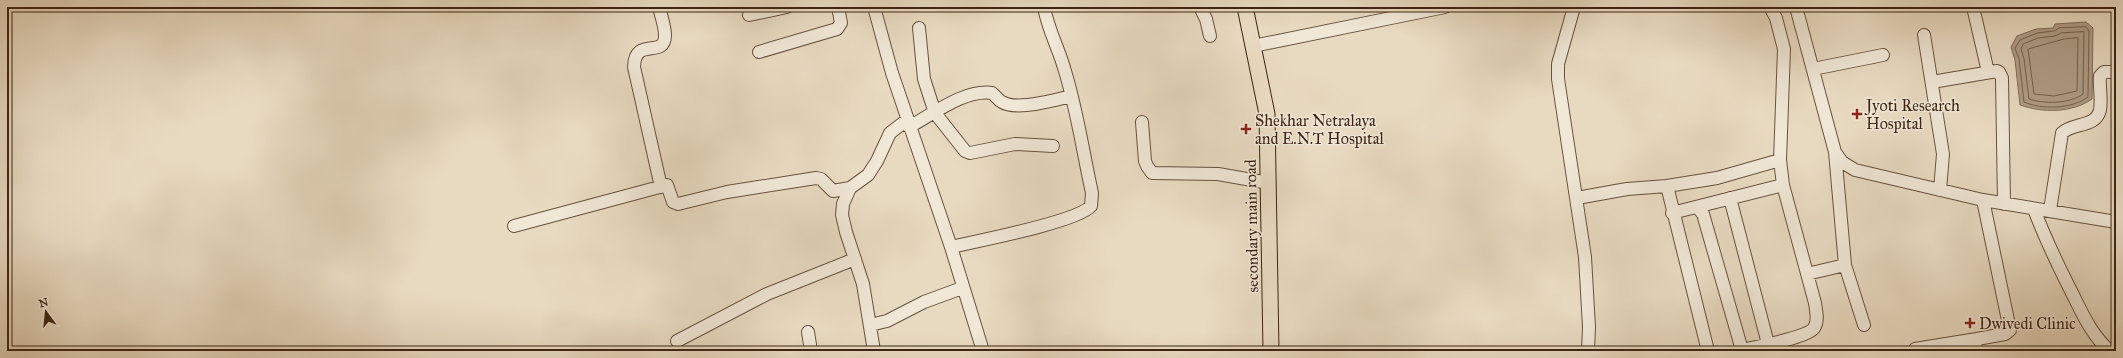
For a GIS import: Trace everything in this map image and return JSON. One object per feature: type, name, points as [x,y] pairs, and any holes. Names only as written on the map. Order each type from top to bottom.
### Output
[{"type":"main road","name":"secondary main road","points":[[1245,7],[1266,114],[1269,183],[1271,351]]},
{"type":"street","points":[[659,7],[665,35],[664,40],[659,46],[638,52],[635,55],[634,67],[661,187]]},
{"type":"street","points":[[749,15],[787,7]]},
{"type":"street","points":[[759,52],[837,29],[841,23],[838,7]]},
{"type":"street","points":[[874,7],[908,124],[950,247],[983,351]]},
{"type":"street","points":[[950,247],[1052,223],[1084,212],[1091,206],[1092,193],[1065,70],[1049,28],[1044,7]]},
{"type":"street","points":[[1200,7],[1206,19],[1210,36]]},
{"type":"street","points":[[1253,46],[1445,7]]},
{"type":"street","points":[[1574,7],[1558,64],[1558,79],[1585,256],[1589,327],[1588,351]]},
{"type":"street","points":[[1697,207],[1703,214],[1741,351],[1805,334],[1814,328],[1817,314],[1783,185],[1780,160],[1784,49],[1776,18],[1770,7]]},
{"type":"street","points":[[1796,7],[1835,152],[1845,265],[1864,325]]},
{"type":"street","points":[[1973,7],[1988,72]]},
{"type":"street","points":[[919,28],[924,79],[935,113],[967,152],[1015,144],[1052,146]]},
{"type":"street","points":[[1924,35],[1943,154],[1940,190]]},
{"type":"street","points":[[1813,69],[1883,56]]},
{"type":"street","points":[[1932,82],[1997,71],[2002,78],[2004,204]]},
{"type":"street","points":[[2050,210],[2062,133],[2070,127],[2089,123],[2095,119],[2100,109],[2100,76],[2104,72],[2116,72]]},
{"type":"street","points":[[514,226],[668,186],[672,202],[678,204],[727,192],[816,178],[821,179],[833,191],[850,188],[868,175],[877,161],[890,133],[935,113],[948,103],[992,93],[1002,102],[1013,105],[1071,96]]},
{"type":"street","points":[[1142,122],[1145,161],[1152,173],[1218,174],[1269,183]]},
{"type":"street","points":[[1835,152],[1842,162],[1855,170],[1983,200],[2116,222]]},
{"type":"street","points":[[1577,198],[1628,189],[1666,186],[1717,178],[1780,160]]},
{"type":"street","points":[[1672,213],[1783,185]]},
{"type":"street","points":[[1666,186],[1708,351]]},
{"type":"street","points":[[850,188],[843,204],[842,215],[846,232],[856,259],[864,291],[874,351]]},
{"type":"street","points":[[1730,198],[1768,344]]},
{"type":"street","points":[[1915,349],[1977,345],[2005,334],[2010,330],[1983,200]]},
{"type":"street","points":[[2034,209],[2045,237],[2087,323],[2110,351]]},
{"type":"street","points":[[677,341],[766,294],[856,259]]},
{"type":"street","points":[[1807,274],[1845,265]]},
{"type":"street","points":[[870,325],[887,321],[924,302],[962,288]]},
{"type":"street","points":[[808,332],[812,351]]},
{"type":"water","points":[[2086,22],[2093,28],[2092,99],[2076,107],[2057,110],[2029,108],[2020,105],[2015,60],[2011,47],[2017,36],[2036,29],[2053,28],[2055,24]]},
{"type":"place","name":"Jyoti Research Hospital","points":[[1857,114]]},
{"type":"place","name":"Shekhar Netralaya and E.N.T Hospital","points":[[1246,129]]},
{"type":"place","name":"Dwivedi Clinic","points":[[1970,323]]}]
